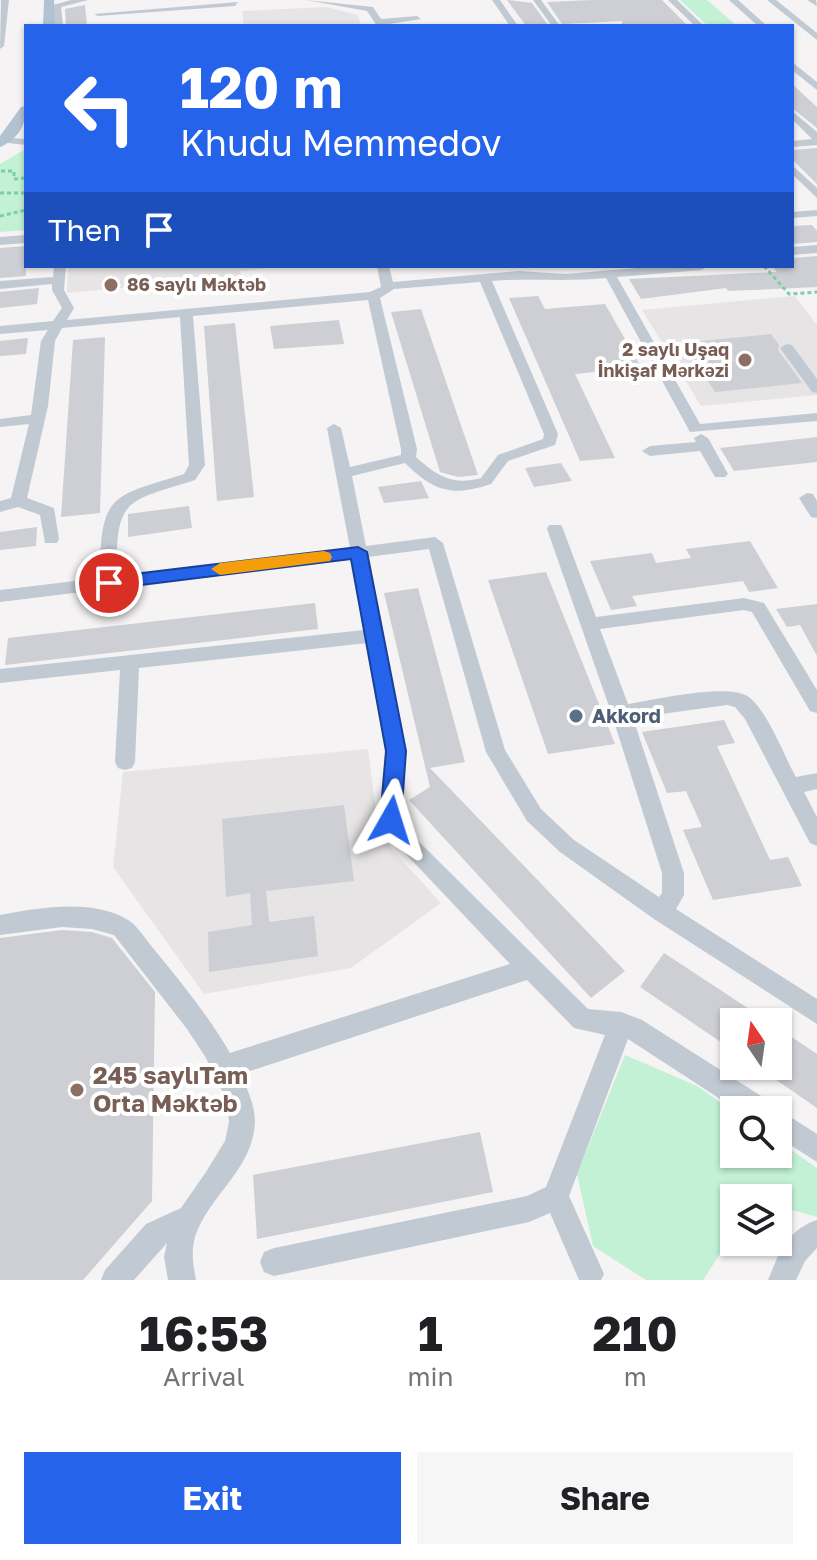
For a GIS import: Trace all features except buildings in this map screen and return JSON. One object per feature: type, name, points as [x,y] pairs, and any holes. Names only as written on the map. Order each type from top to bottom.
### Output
[{"type":"main road","points":[[38,0],[39,24]]},
{"type":"main road","points":[[49,0],[49,24]]},
{"type":"main road","points":[[8,143],[24,113]]},
{"type":"main road","points":[[8,143],[24,125]]},
{"type":"street","points":[[0,46],[5,0]]},
{"type":"street","points":[[59,24],[57,5],[84,0]]},
{"type":"street","points":[[98,0],[100,24]]},
{"type":"street","points":[[310,0],[370,9],[380,24],[417,19]]},
{"type":"street","points":[[496,0],[513,24]]},
{"type":"street","points":[[537,0],[555,24]]},
{"type":"street","points":[[672,0],[698,24]]},
{"type":"street","points":[[719,0],[746,24]]},
{"type":"street","points":[[733,0],[761,24]]},
{"type":"street","points":[[771,0],[817,37]]},
{"type":"street","points":[[811,0],[817,4]]},
{"type":"street","points":[[98,14],[175,13],[235,4]]},
{"type":"street","points":[[794,53],[817,72]]},
{"type":"street","points":[[794,67],[817,87]]},
{"type":"street","points":[[794,116],[817,140]]},
{"type":"street","points":[[794,144],[817,140]]},
{"type":"street","points":[[794,170],[817,195]]},
{"type":"street","points":[[794,215],[817,213]]},
{"type":"street","points":[[0,241],[24,239]]},
{"type":"street","points":[[794,251],[817,249]]},
{"type":"street","points":[[384,268],[389,286]]},
{"type":"street","points":[[389,286],[563,272],[610,275],[661,268]]},
{"type":"street","points":[[0,285],[60,273],[60,294],[68,308],[48,341],[38,419],[18,501]]},
{"type":"street","points":[[610,275],[720,474]]},
{"type":"street","points":[[408,458],[434,482],[453,488],[486,481],[503,458],[550,442],[551,434],[484,277]]},
{"type":"street","points":[[0,330],[373,296],[385,292],[389,286]]},
{"type":"street","points":[[373,296],[409,449],[408,458]]},
{"type":"street","points":[[109,583],[110,526],[122,504],[135,493],[190,477],[197,465],[186,311]]},
{"type":"street","points":[[787,348],[817,389]]},
{"type":"street","points":[[695,429],[817,417]]},
{"type":"street","points":[[0,423],[38,419]]},
{"type":"street","points":[[334,428],[396,751],[397,765],[390,810],[396,833],[582,1020],[621,1024],[652,1037],[739,1096]]},
{"type":"street","points":[[650,451],[705,446]]},
{"type":"street","points":[[344,473],[408,458]]},
{"type":"street","points":[[807,498],[817,513]]},
{"type":"street","points":[[0,507],[18,501],[48,512],[51,539]]},
{"type":"street","points":[[555,529],[621,712],[673,873],[673,895],[662,912]]},
{"type":"street","points":[[0,596],[435,543],[496,752],[534,815],[567,846],[817,1013]]},
{"type":"street","points":[[590,624],[744,604],[758,607],[817,706]]},
{"type":"street","points":[[0,676],[376,635]]},
{"type":"street","points":[[125,762],[130,662]]},
{"type":"street","points":[[621,712],[727,698],[741,701],[752,714],[817,837]]},
{"type":"street","points":[[790,787],[817,781]]},
{"type":"street","points":[[0,925],[70,916],[101,919],[122,928],[225,1067],[239,1100],[242,1121],[238,1142],[230,1162],[186,1219],[177,1248],[182,1280]]},
{"type":"street","points":[[225,1067],[531,968]]},
{"type":"street","points":[[274,1262],[529,1209],[556,1196],[621,1024]]},
{"type":"street","points":[[792,1132],[817,1149]]},
{"type":"street","points":[[556,1196],[590,1274]]},
{"type":"street","points":[[115,1280],[156,1234],[186,1219]]},
{"type":"street","points":[[782,1280],[799,1245],[812,1234],[817,1234]]},
{"type":"path","points":[[1,171],[14,171],[14,179],[24,178]]},
{"type":"path","points":[[0,193],[24,193]]},
{"type":"path","points":[[0,216],[24,210]]},
{"type":"path","points":[[766,268],[789,294],[817,292]]},
{"type":"shaded area","points":[[326,7],[358,15],[360,24],[244,24],[242,11]]},
{"type":"shaded area","name":"86 saylı Məktəb","points":[[68,268],[266,268],[240,271],[241,277],[67,293]]},
{"type":"shaded area","name":"2 saylı Uşaq İnkişaf Mərkəzi","points":[[795,296],[817,325],[817,395],[701,406],[642,310]]},
{"type":"shaded area","points":[[368,749],[379,835],[441,903],[351,968],[204,994],[113,867],[123,772]]},
{"type":"green space","points":[[680,0],[707,0],[735,24],[706,24]]},
{"type":"green space","points":[[24,150],[24,230],[0,232],[0,164]]},
{"type":"green space","points":[[625,1055],[697,1086],[720,1102],[720,1168],[792,1168],[792,1151],[817,1168],[817,1217],[792,1210],[792,1184],[720,1184],[720,1254],[703,1280],[646,1280],[593,1246],[577,1174]]},
{"type":"slow traffic","points":[[220,569],[324,557]]},
{"type":"place","name":"86 saylı Məktəb","points":[[111,285]]},
{"type":"place","name":"2 saylı Uşaq İnkişaf Mərkəzi","points":[[745,360]]},
{"type":"place","name":"Akkord","points":[[576,716]]},
{"type":"place","name":"245 saylıTam Orta Məktəb","points":[[77,1090]]},
{"type":"route","points":[[109,583],[358,552],[396,751],[391,820]]}]
